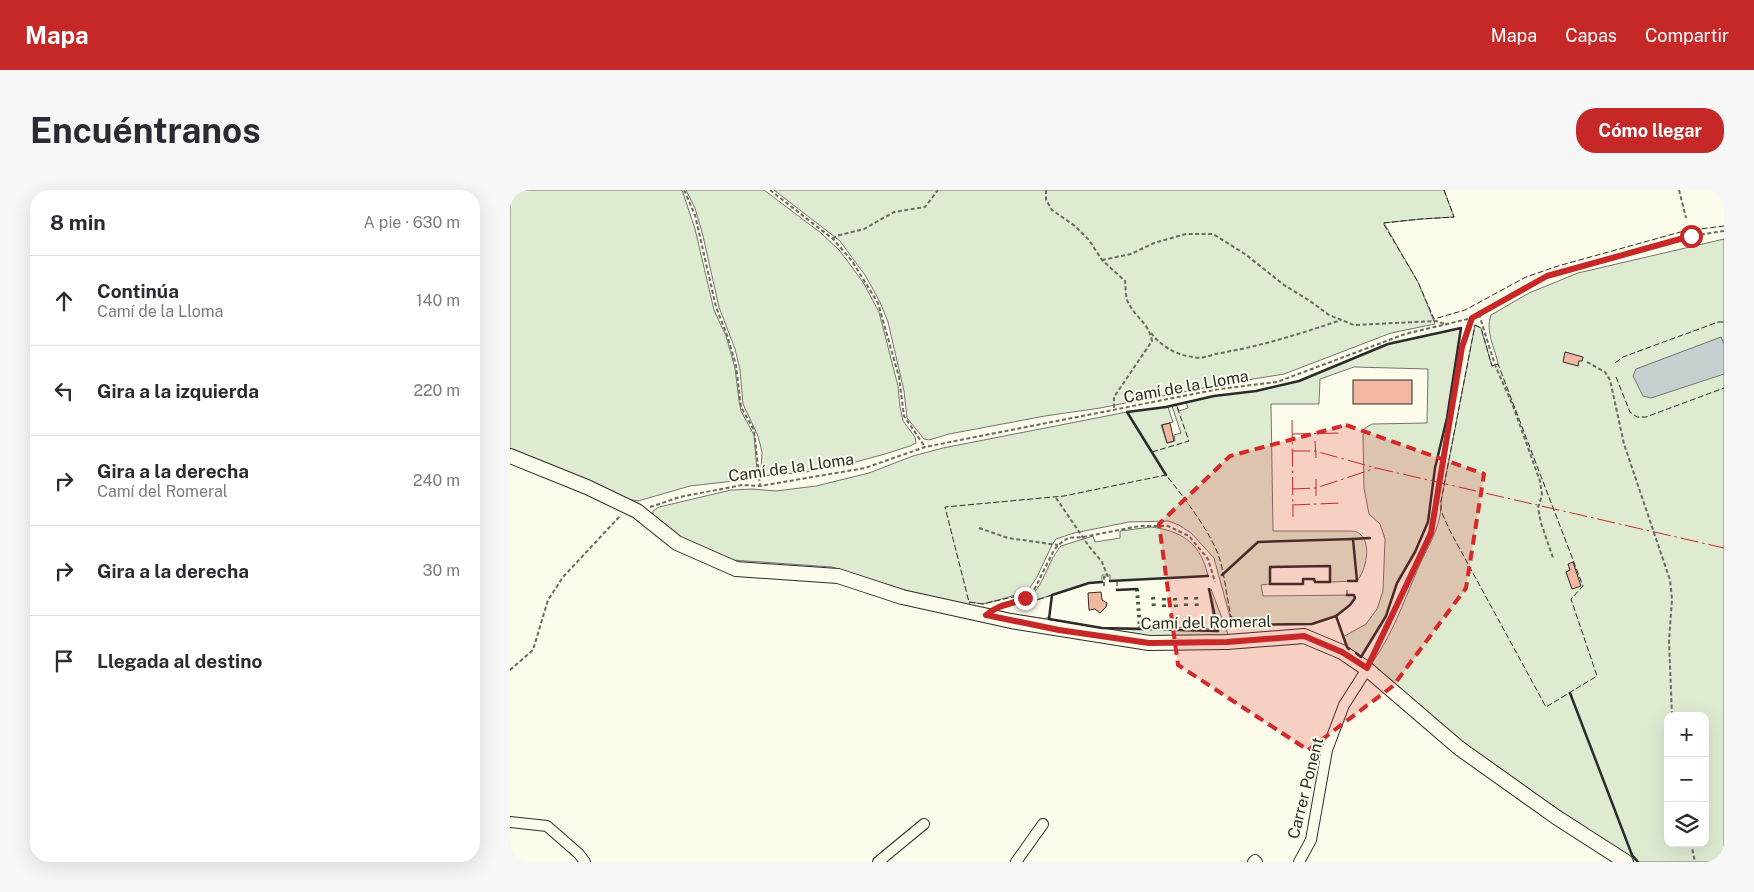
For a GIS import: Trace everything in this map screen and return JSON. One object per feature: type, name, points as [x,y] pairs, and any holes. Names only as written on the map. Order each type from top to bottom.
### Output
[{"type":"street","name":"Camí del Romeral","points":[[510,456],[587,487],[637,511],[677,543],[736,569],[838,576],[902,597],[1059,630],[1149,643],[1227,642],[1304,636],[1342,652],[1367,668],[1459,748],[1556,817],[1626,862]]},
{"type":"street","name":"Carrer Ponent","points":[[1299,862],[1311,840],[1327,750],[1344,705],[1367,668]]},
{"type":"street","points":[[510,822],[547,826],[580,854],[585,862]]},
{"type":"street","points":[[878,862],[924,824]]},
{"type":"street","points":[[1016,862],[1043,824]]},
{"type":"street","points":[[1253,862],[1255,860],[1257,862]]},
{"type":"path","points":[[684,190],[695,214],[716,307],[728,335],[736,365],[741,407],[754,430],[760,486]]},
{"type":"path","points":[[770,190],[833,239],[852,261],[878,303],[899,377],[904,416],[925,446]]},
{"type":"path","points":[[833,239],[836,236],[864,229],[894,212],[925,207],[938,190]]},
{"type":"path","points":[[1046,190],[1046,200],[1052,210],[1089,240],[1102,260],[1125,281],[1127,301],[1130,306],[1144,321],[1158,341],[1175,352],[1195,358],[1234,351],[1341,320]]},
{"type":"path","points":[[1679,190],[1686,218]]},
{"type":"path","name":"Camí de la Lloma","points":[[510,670],[533,650],[548,600],[563,577],[621,515],[689,495],[742,485],[760,486],[865,468],[925,446],[1219,389],[1277,382],[1405,334],[1472,318],[1547,276],[1691,236],[1724,230]]},
{"type":"path","points":[[1102,260],[1131,254],[1154,243],[1186,234],[1213,234],[1329,315],[1354,325],[1436,321],[1448,324]]},
{"type":"path","points":[[1479,314],[1495,365],[1513,406],[1540,481],[1542,495],[1538,508],[1552,558]]},
{"type":"path","points":[[1367,668],[1431,533],[1462,347],[1472,318]]},
{"type":"path","points":[[1114,410],[1114,397],[1152,341],[1150,331]]},
{"type":"path","points":[[1587,362],[1605,372],[1610,380],[1624,444],[1667,567],[1672,599],[1669,642],[1672,712]]},
{"type":"path","points":[[1056,498],[1106,569],[1108,577],[1104,577],[1104,587]]},
{"type":"path","points":[[986,615],[997,607],[1019,601],[1033,592],[1044,567],[1058,545],[1068,538],[1140,526],[1168,526],[1189,536],[1208,559],[1215,582]]},
{"type":"path","points":[[979,528],[1008,538],[1058,545]]},
{"type":"path","points":[[1693,847],[1695,862]]},
{"type":"highlighted area","points":[[1346,425],[1484,474],[1466,588],[1393,686],[1308,750],[1178,665],[1159,524],[1230,456]]},
{"type":"green space","points":[[510,190],[682,190],[695,229],[714,310],[726,336],[735,368],[741,411],[754,435],[757,470],[751,479],[690,486],[638,501],[627,499],[562,469],[510,451]]},
{"type":"green space","points":[[686,190],[764,190],[821,233],[840,251],[863,282],[879,312],[898,386],[903,421],[915,437],[916,443],[885,454],[837,467],[763,476],[761,470],[762,452],[758,436],[743,404],[740,370],[735,349],[719,307],[695,208]]},
{"type":"green space","points":[[774,190],[1444,190],[1454,217],[1384,223],[1418,282],[1435,324],[1391,333],[1284,374],[1100,408],[1045,416],[949,434],[929,440],[924,439],[907,418],[904,391],[888,322],[880,302],[865,275],[840,241]]},
{"type":"green space","points":[[1724,239],[1724,862],[1638,862],[1634,859],[1634,861],[1470,749],[1371,668],[1397,619],[1433,538],[1439,520],[1475,325],[1481,328],[1492,366],[1498,364],[1489,328],[1491,315],[1529,293],[1578,273]]},
{"type":"green space","points":[[1461,328],[1447,418],[1435,468],[1428,522],[1415,552],[1397,583],[1386,616],[1361,657],[1347,647],[1343,637],[1366,624],[1377,609],[1383,591],[1385,539],[1380,524],[1369,514],[1364,488],[1363,435],[1365,428],[1372,424],[1427,423],[1428,369],[1354,367],[1320,379],[1319,404],[1271,404],[1273,531],[1354,531],[1364,538],[1366,544],[1365,564],[1357,581],[1330,582],[1330,566],[1270,567],[1270,584],[1261,585],[1263,596],[1354,595],[1355,598],[1350,605],[1336,616],[1312,624],[1241,625],[1230,617],[1214,558],[1191,533],[1179,525],[1168,521],[1129,522],[1074,533],[1056,539],[1037,577],[1027,592],[983,604],[969,602],[970,606],[921,595],[832,567],[732,560],[690,543],[661,527],[653,519],[653,511],[659,507],[731,490],[776,491],[816,486],[869,473],[913,456],[943,448],[1127,412],[1168,407],[1173,422],[1161,425],[1167,443],[1175,441],[1174,435],[1181,433],[1172,406],[1176,404],[1179,411],[1188,408],[1186,402],[1214,396],[1256,391],[1299,381],[1388,344]]},
{"type":"green space","points":[[1151,527],[1172,532],[1189,541],[1201,555],[1208,576],[1110,581],[1110,575],[1102,575],[1102,582],[1089,583],[1021,605],[1020,603],[1035,592],[1061,546],[1093,536],[1095,542],[1120,538],[1120,531]]},
{"type":"green space","points":[[1209,589],[1211,589],[1229,637],[1153,639],[1020,616],[1046,619],[1047,617],[1053,620],[1102,628],[1139,628],[1139,626],[1215,629]]},
{"type":"shaded area","points":[[1721,337],[1724,344],[1724,374],[1651,398],[1643,396],[1633,376],[1636,369]]},
{"type":"building","points":[[1565,352],[1583,357],[1582,361],[1579,361],[1578,366],[1563,362]]},
{"type":"building","points":[[1353,380],[1412,380],[1412,404],[1353,404]]},
{"type":"building","points":[[1170,423],[1174,441],[1167,443],[1162,425]]},
{"type":"building","points":[[1573,562],[1581,586],[1572,589],[1566,572],[1570,570],[1568,564]]},
{"type":"building","points":[[1101,592],[1102,600],[1107,603],[1106,607],[1100,613],[1095,609],[1089,610],[1088,593]]},
{"type":"hedge","points":[[1137,589],[1140,628]]},
{"type":"hedge","points":[[1153,597],[1154,608]]},
{"type":"hedge","points":[[1164,597],[1164,607]]},
{"type":"hedge","points":[[1186,597],[1186,607]]},
{"type":"hedge","points":[[1196,597],[1197,608]]},
{"type":"hedge","points":[[1175,598],[1176,607]]},
{"type":"fence","points":[[1444,190],[1454,217],[1383,223],[1418,282],[1434,319],[1465,310],[1526,277],[1558,266],[1684,231],[1724,226]]},
{"type":"fence","points":[[1615,363],[1623,357],[1718,322],[1724,322]]},
{"type":"fence","points":[[1475,325],[1481,328],[1492,366],[1498,364],[1583,586],[1571,599],[1597,676],[1546,707],[1450,531],[1441,511],[1441,501],[1475,325]]},
{"type":"fence","points":[[1616,377],[1630,412],[1637,417],[1646,417],[1724,388]]},
{"type":"fence","points":[[1152,452],[1189,441],[1176,404]]},
{"type":"fence","points":[[1052,595],[1021,605],[1017,596],[983,604],[969,602],[945,507],[1064,496],[1166,475],[1189,505],[1211,539],[1220,560],[1231,617],[1223,621],[1216,620]]},
{"type":"fence","points":[[1117,580],[1117,590]]},
{"type":"fence","points":[[1347,590],[1347,595]]},
{"type":"wall","points":[[1166,475],[1127,412],[1166,407],[1214,396],[1256,391],[1299,381],[1388,344],[1461,328],[1447,418],[1435,468],[1428,522],[1415,552],[1397,583],[1386,616],[1361,657],[1356,653]]},
{"type":"wall","points":[[1348,581],[1357,581],[1353,539],[1370,538]]},
{"type":"wall","points":[[1222,575],[1258,542],[1353,539]]},
{"type":"wall","points":[[1330,566],[1330,582],[1315,582],[1314,579],[1303,579],[1303,584],[1270,584],[1270,567],[1330,566]]},
{"type":"wall","points":[[1110,581],[1208,576]]},
{"type":"wall","points":[[1102,582],[1089,583],[1052,595],[1049,619],[1102,628],[1218,631],[1209,589]]},
{"type":"wall","points":[[1117,590],[1137,589]]},
{"type":"wall","points":[[1336,616],[1350,605],[1355,598],[1354,595],[1347,595]]},
{"type":"wall","points":[[1231,617],[1241,625],[1312,624],[1336,616],[1349,649]]},
{"type":"wall","points":[[1570,693],[1632,855],[1638,862]]},
{"type":"power","points":[[1292,420],[1293,517]]},
{"type":"power","points":[[1292,434],[1340,433]]},
{"type":"power","points":[[1315,441],[1316,458]]},
{"type":"power","points":[[1292,451],[1315,451],[1376,468],[1724,548]]},
{"type":"power","points":[[1292,489],[1316,488],[1376,468]]},
{"type":"power","points":[[1316,479],[1316,496]]},
{"type":"power","points":[[1292,505],[1341,503]]},
{"type":"route","points":[[1025,598],[1003,604],[986,615],[1059,630],[1149,643],[1227,642],[1304,636],[1342,652],[1367,668],[1431,533],[1462,347],[1472,318],[1547,276],[1691,236]]}]
